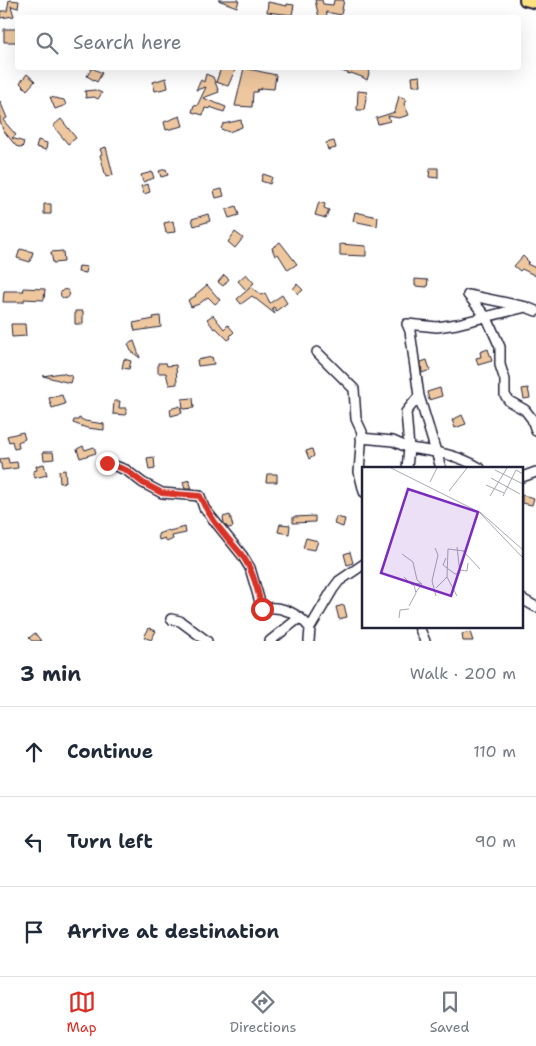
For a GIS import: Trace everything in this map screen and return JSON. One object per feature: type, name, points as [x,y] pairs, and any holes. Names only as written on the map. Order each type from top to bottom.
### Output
[{"type":"main road","points":[[525,0],[536,3]]},
{"type":"street","points":[[536,311],[526,307],[468,295],[487,318],[500,347],[500,365],[505,380],[505,396],[509,401],[525,410],[532,419],[536,431]]},
{"type":"street","points":[[441,467],[419,396],[410,332],[406,324],[437,327],[487,318],[526,307]]},
{"type":"street","points":[[317,352],[354,389],[356,419],[362,432],[359,472],[362,484]]},
{"type":"street","points":[[407,467],[409,448],[406,412],[419,396]]},
{"type":"street","points":[[362,438],[394,441],[409,448],[435,451],[468,461],[478,467]]},
{"type":"street","points":[[107,463],[126,470],[143,483],[162,493],[200,496],[204,508],[242,554],[250,568],[262,609],[274,607],[292,613],[310,628]]},
{"type":"street","points":[[524,476],[536,472]]},
{"type":"street","points":[[309,641],[310,628],[333,589],[339,581],[362,565]]},
{"type":"street","points":[[524,600],[536,607]]},
{"type":"street","points":[[270,641],[299,618]]},
{"type":"street","points":[[171,619],[180,621],[207,641]]},
{"type":"street","points":[[419,628],[425,641]]},
{"type":"building","points":[[9,0],[19,1],[18,8],[11,6],[14,16],[0,18],[1,11],[7,11]]},
{"type":"building","points":[[218,0],[239,0],[237,7]]},
{"type":"building","points":[[315,0],[322,0],[323,4],[333,5],[334,0],[344,0],[341,15],[326,12],[327,15],[318,15]]},
{"type":"building","points":[[268,2],[287,6],[287,4],[294,5],[292,15],[267,12]]},
{"type":"building","points":[[4,29],[15,29],[15,42],[4,42]]},
{"type":"building","points":[[91,70],[102,73],[97,82],[87,76]]},
{"type":"building","points":[[220,70],[235,70],[228,86],[216,82]]},
{"type":"building","points":[[244,70],[276,75],[274,89],[261,88],[257,92],[253,92],[252,107],[235,106]]},
{"type":"building","points":[[339,70],[370,70],[367,80]]},
{"type":"building","points":[[27,74],[35,81],[27,90],[20,83]]},
{"type":"building","points":[[206,74],[213,77],[219,92],[203,98],[226,107],[224,112],[210,107],[210,109],[205,108],[203,115],[192,112],[194,105],[197,106],[206,87],[196,90],[201,80],[204,82]]},
{"type":"building","points":[[420,76],[421,85],[413,86],[412,77]]},
{"type":"building","points":[[166,78],[168,88],[155,91],[153,82]]},
{"type":"building","points":[[95,90],[102,93],[98,99],[94,97],[86,98],[85,91]]},
{"type":"building","points":[[358,91],[367,92],[364,110],[357,110]]},
{"type":"building","points":[[399,96],[406,99],[404,104],[409,115],[399,118],[388,116],[390,121],[378,124],[376,118],[395,112]]},
{"type":"building","points":[[50,97],[64,100],[66,105],[55,109]]},
{"type":"building","points":[[0,101],[7,118],[3,120],[16,135],[12,138],[24,142],[22,148],[16,146],[3,130],[0,121]]},
{"type":"building","points":[[180,116],[183,126],[166,130],[164,122]]},
{"type":"building","points":[[61,119],[76,138],[68,144],[53,126]]},
{"type":"building","points":[[241,120],[242,127],[229,132],[221,129],[223,124]]},
{"type":"building","points":[[38,140],[47,143],[46,150],[36,147]]},
{"type":"building","points":[[334,141],[336,148],[328,150],[326,143]]},
{"type":"building","points":[[106,147],[113,175],[106,177],[100,149]]},
{"type":"building","points":[[430,168],[438,168],[438,178],[429,177]]},
{"type":"building","points":[[166,169],[168,175],[161,177],[159,171]]},
{"type":"building","points":[[152,172],[154,178],[143,182],[141,175]]},
{"type":"building","points":[[263,174],[272,177],[270,184],[261,181]]},
{"type":"building","points":[[148,184],[150,192],[144,194],[141,186]]},
{"type":"building","points":[[222,189],[224,196],[216,198],[214,191]]},
{"type":"building","points":[[319,202],[325,204],[324,208],[329,210],[326,218],[315,215]]},
{"type":"building","points":[[44,204],[51,204],[51,214],[44,214]]},
{"type":"building","points":[[236,206],[239,215],[229,218],[226,210]]},
{"type":"building","points":[[355,212],[378,217],[377,226],[353,221]]},
{"type":"building","points":[[208,214],[210,221],[194,226],[192,219]]},
{"type":"building","points":[[173,221],[175,232],[166,233],[164,223]]},
{"type":"building","points":[[235,232],[243,238],[235,248],[228,242]]},
{"type":"building","points":[[280,242],[297,264],[288,270],[278,254],[275,256],[272,248]]},
{"type":"building","points":[[340,244],[366,246],[366,256],[340,255]]},
{"type":"building","points":[[20,249],[33,252],[30,262],[17,258]]},
{"type":"building","points":[[63,251],[64,262],[53,263],[51,252]]},
{"type":"building","points":[[523,256],[529,262],[527,264],[536,268],[536,276],[522,269],[520,271],[514,266]]},
{"type":"building","points":[[79,266],[87,267],[86,273],[78,272]]},
{"type":"building","points":[[246,274],[254,283],[246,290],[238,281]]},
{"type":"building","points":[[224,275],[229,279],[223,286],[218,282]]},
{"type":"building","points":[[415,279],[428,280],[427,287],[415,286]]},
{"type":"building","points":[[297,284],[303,290],[298,294],[293,289]]},
{"type":"building","points":[[207,285],[220,300],[215,304],[208,297],[191,307],[188,300],[196,296]]},
{"type":"building","points":[[251,287],[261,295],[265,293],[270,303],[282,295],[287,303],[276,311],[274,307],[272,308],[275,314],[252,296],[241,304],[237,299]]},
{"type":"building","points":[[23,288],[45,289],[44,300],[24,299],[24,302],[3,302],[4,291],[24,291]]},
{"type":"building","points":[[65,290],[69,294],[65,298],[61,294]]},
{"type":"building","points":[[75,311],[83,311],[83,324],[75,324]]},
{"type":"building","points":[[213,315],[224,329],[228,325],[234,332],[230,336],[231,338],[228,340],[216,328],[214,329],[207,319]]},
{"type":"building","points":[[160,316],[161,327],[135,331],[133,323]]},
{"type":"building","points":[[11,324],[25,324],[26,336],[12,337]]},
{"type":"building","points":[[134,341],[140,358],[131,351],[128,344]]},
{"type":"building","points":[[488,349],[492,361],[478,365],[476,358],[481,357],[480,352]]},
{"type":"building","points":[[212,357],[214,364],[198,366],[197,360]]},
{"type":"building","points":[[124,359],[131,361],[129,369],[122,368]]},
{"type":"building","points":[[427,360],[430,370],[422,373],[421,362]]},
{"type":"building","points":[[158,363],[166,363],[167,366],[176,365],[177,384],[169,385],[166,373],[158,373]]},
{"type":"building","points":[[61,373],[72,376],[70,383],[43,376]]},
{"type":"building","points":[[440,388],[442,396],[429,400],[427,392]]},
{"type":"building","points":[[528,388],[530,398],[524,399],[522,389]]},
{"type":"building","points":[[62,395],[65,404],[52,408],[49,398]]},
{"type":"building","points":[[193,398],[194,408],[183,409],[182,399]]},
{"type":"building","points":[[114,401],[120,401],[119,408],[126,408],[126,415],[113,414]]},
{"type":"building","points":[[180,406],[182,413],[171,416],[170,409]]},
{"type":"building","points":[[462,415],[466,424],[455,428],[452,420]]},
{"type":"building","points":[[79,418],[85,421],[104,424],[104,430],[87,428],[73,423],[74,420]]},
{"type":"building","points":[[23,432],[25,439],[18,442],[19,448],[14,449],[12,441],[9,442],[7,436]]},
{"type":"building","points":[[83,446],[85,450],[94,447],[96,453],[80,458],[77,449]]},
{"type":"building","points":[[312,449],[314,456],[309,459],[306,451]]},
{"type":"building","points":[[43,452],[53,452],[54,459],[44,460]]},
{"type":"building","points":[[154,457],[155,469],[149,470],[147,458]]},
{"type":"building","points":[[8,458],[9,463],[17,462],[18,468],[2,470],[0,459]]},
{"type":"building","points":[[44,464],[47,475],[35,478],[33,471],[37,470],[36,466]]},
{"type":"building","points":[[65,470],[66,482],[60,483],[59,471]]},
{"type":"building","points":[[267,474],[277,474],[277,482],[266,482]]},
{"type":"building","points":[[189,480],[192,489],[185,489],[183,482]]},
{"type":"building","points":[[524,496],[534,498],[532,505],[524,503]]},
{"type":"building","points":[[230,515],[233,527],[228,528],[224,523],[223,517]]},
{"type":"building","points":[[315,516],[315,522],[293,523],[293,517]]},
{"type":"building","points":[[336,517],[345,519],[343,527],[334,524]]},
{"type":"building","points":[[280,524],[290,525],[289,534],[278,532]]},
{"type":"building","points":[[185,527],[186,533],[172,536],[173,539],[167,542],[165,538],[159,540],[158,534]]},
{"type":"building","points":[[306,538],[318,541],[315,550],[303,548]]},
{"type":"building","points":[[350,552],[353,563],[347,565],[344,554]]},
{"type":"building","points":[[344,605],[347,617],[339,619],[336,607]]},
{"type":"building","points":[[149,628],[156,631],[151,640],[144,637]]},
{"type":"building","points":[[470,632],[473,641],[463,641],[462,634]]},
{"type":"building","points":[[35,633],[41,641],[32,641],[29,638]]},
{"type":"route","points":[[107,463],[126,470],[143,483],[162,493],[200,496],[204,508],[242,554],[250,568],[262,609]]}]
